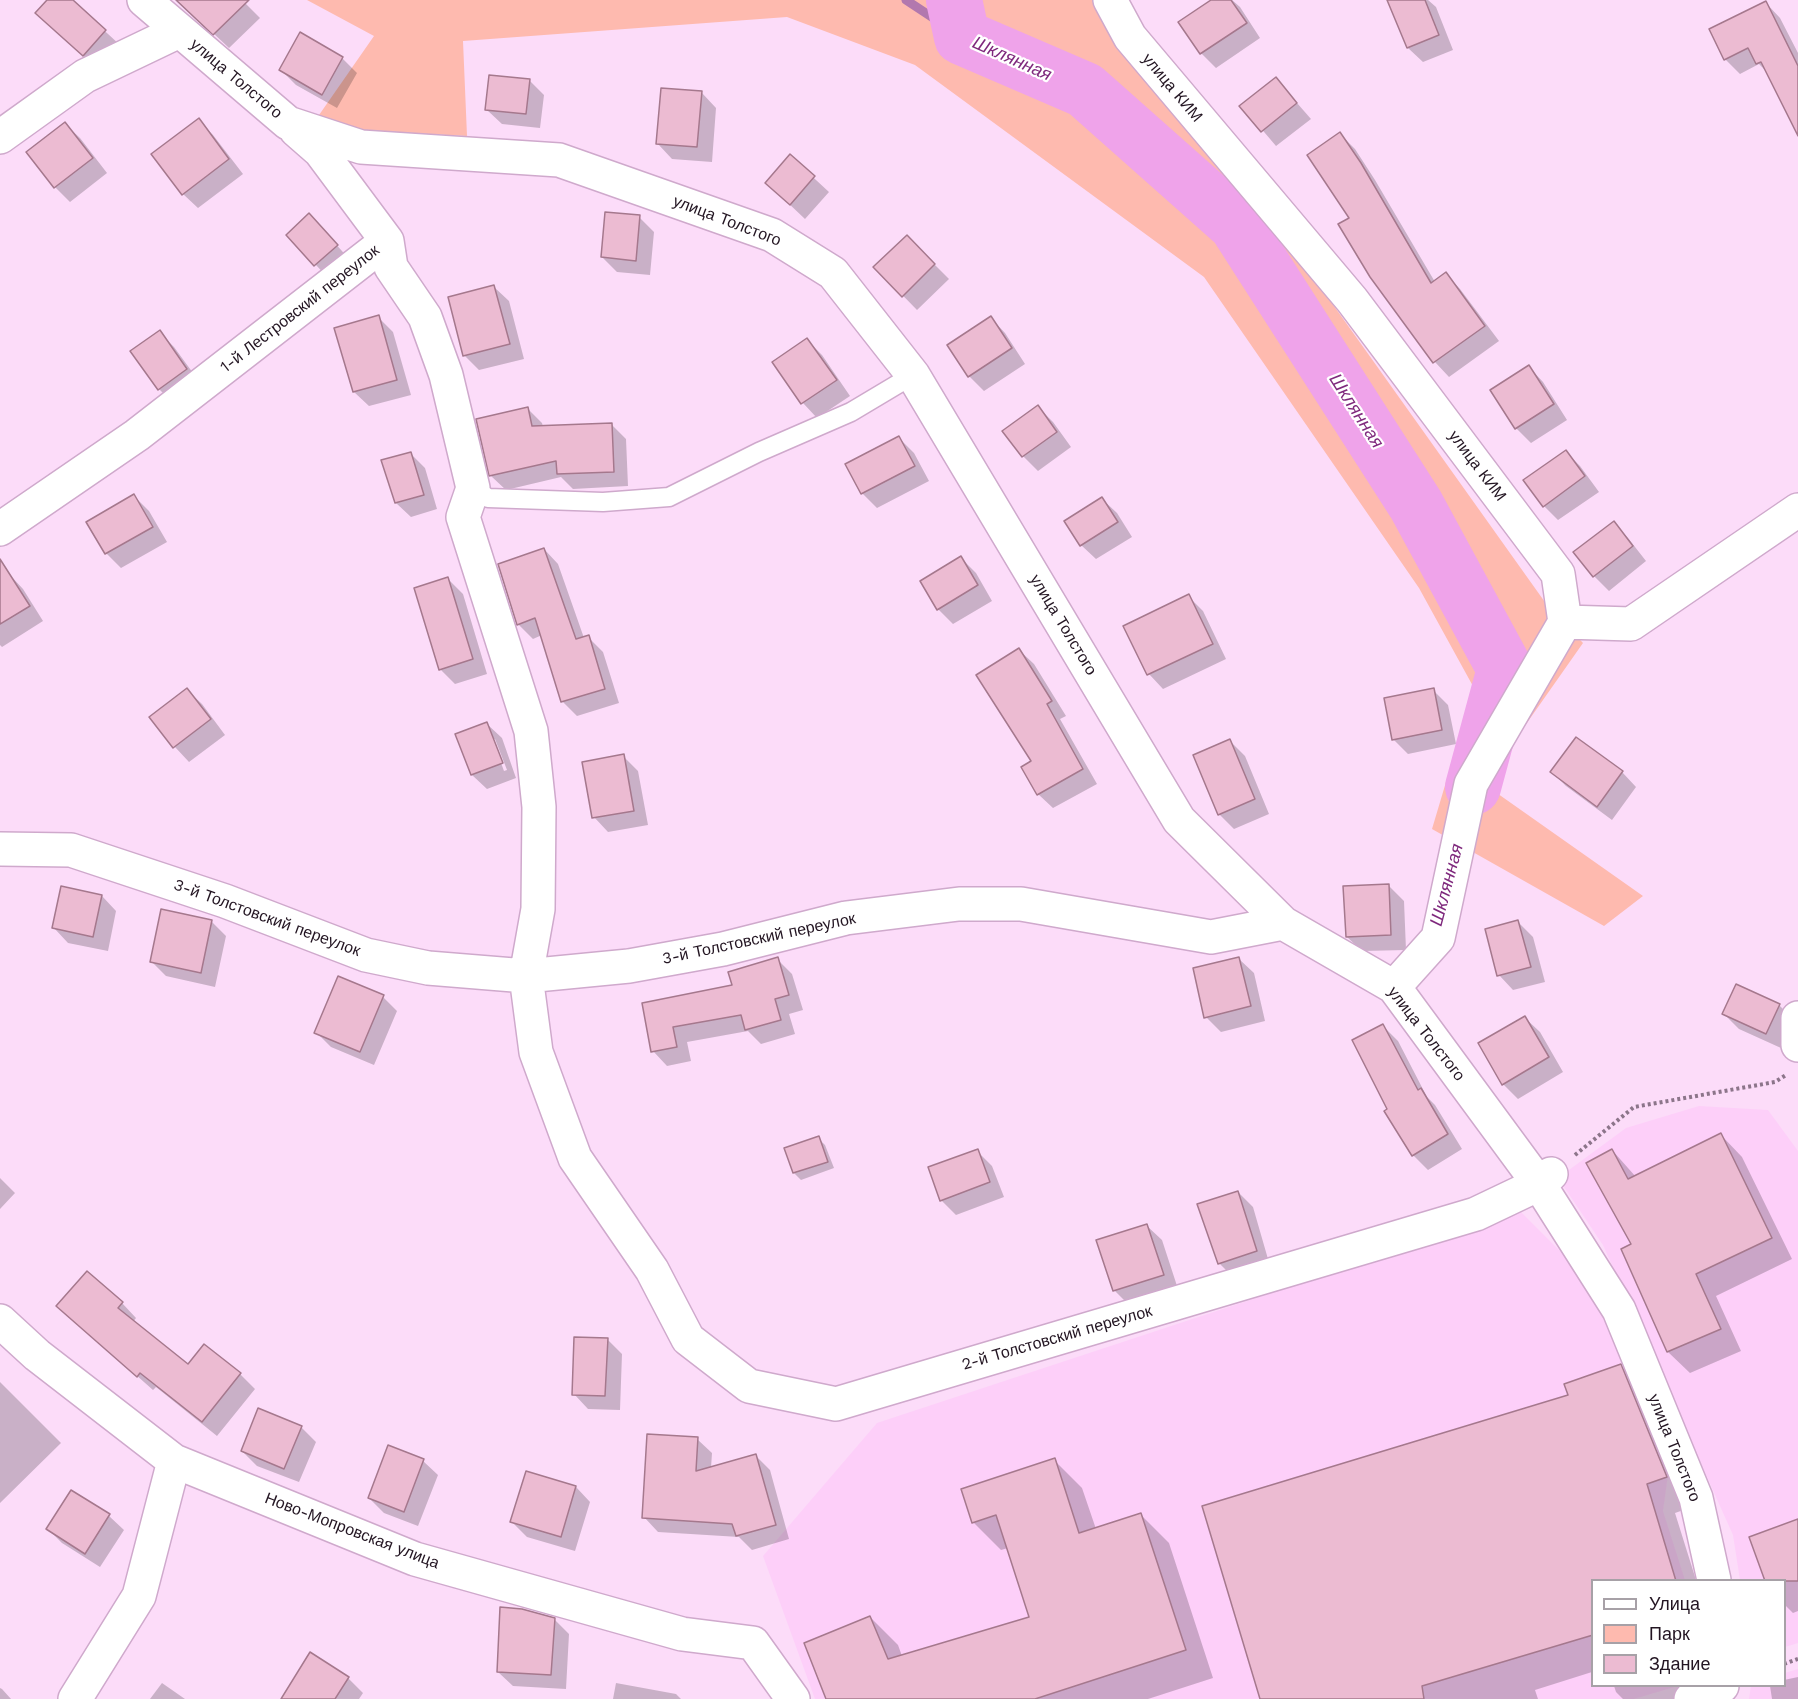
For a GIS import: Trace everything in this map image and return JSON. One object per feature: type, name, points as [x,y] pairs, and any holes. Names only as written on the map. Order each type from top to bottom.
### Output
[{"type":"street","name":"улица Толстого","points":[[144,0],[288,123],[361,147],[559,160],[772,235],[833,273],[913,375],[1179,820],[1283,923],[1395,986],[1545,1179],[1619,1310],[1696,1498],[1714,1579]]},
{"type":"street","name":"улица КИМ","points":[[1110,0],[1130,37],[1352,300],[1558,574],[1565,622]]},
{"type":"street","points":[[0,137],[85,76],[179,31]]},
{"type":"street","points":[[288,123],[320,151],[387,241]]},
{"type":"street","name":"1-й Лестровский переулок","points":[[0,529],[137,435],[387,241],[391,267],[425,317],[446,375],[473,488]]},
{"type":"street","points":[[473,488],[463,518],[531,731],[539,807],[538,909],[526,976]]},
{"type":"street","points":[[1395,986],[1438,938],[1471,784],[1565,622],[1631,624],[1798,510]]},
{"type":"street","name":"3-й Толстовский переулок","points":[[0,849],[71,850],[225,901],[366,955],[428,968],[526,976],[629,966],[723,949],[846,918],[959,904],[1021,904],[1211,937],[1283,923]]},
{"type":"street","name":"2-й Толстовский переулок","points":[[526,976],[536,1052],[575,1158],[652,1270],[688,1339],[749,1386],[836,1404],[1476,1214],[1545,1179]]},
{"type":"street","points":[[1794,1058],[1798,1018]]},
{"type":"street","name":"Ново-Мопровская улица","points":[[0,1322],[37,1355],[174,1461],[415,1558],[682,1634],[753,1643],[793,1699]]},
{"type":"street","points":[[75,1699],[139,1596],[174,1461]]},
{"type":"street","points":[[1691,1699],[1720,1687]]},
{"type":"lane","points":[[473,488],[488,498],[603,502],[669,497],[759,452],[851,412],[913,375]]},
{"type":"path","points":[[1545,1179],[1634,1107],[1774,1082],[1794,1058]]},
{"type":"shaded area","points":[[1699,1106],[1768,1110],[1798,1151],[1798,1643],[1786,1647],[1786,1579],[1740,1579],[1733,1535],[1603,1245],[1558,1178],[1626,1128]]},
{"type":"shaded area","points":[[1520,1211],[1573,1264],[1612,1319],[1670,1461],[1663,1511],[1685,1579],[1591,1579],[1591,1687],[1675,1687],[1634,1699],[815,1699],[763,1556],[877,1423]]},
{"type":"shaded area","points":[[1798,1669],[1798,1699],[1749,1699],[1751,1687],[1786,1687],[1786,1673]]},
{"type":"green space","points":[[307,0],[1116,0],[1547,605],[1583,643],[1484,784],[1643,896],[1604,926],[1432,829],[1474,688],[1419,588],[1204,277],[915,65],[787,17],[463,41],[467,136],[310,128],[374,36]]},
{"type":"building","points":[[47,0],[73,0],[106,30],[83,56],[35,13]]},
{"type":"building","points":[[176,0],[249,0],[213,35]]},
{"type":"building","points":[[1211,0],[1231,0],[1247,23],[1200,54],[1178,22]]},
{"type":"building","points":[[1387,0],[1425,0],[1439,35],[1407,48]]},
{"type":"building","points":[[1766,1],[1798,66],[1798,136],[1761,62],[1756,64],[1748,48],[1724,60],[1709,29]]},
{"type":"building","points":[[300,32],[343,57],[322,95],[279,70]]},
{"type":"building","points":[[489,75],[530,79],[526,114],[485,110]]},
{"type":"building","points":[[1276,77],[1297,103],[1261,132],[1239,106]]},
{"type":"building","points":[[661,88],[702,91],[697,147],[656,144]]},
{"type":"building","points":[[199,118],[229,159],[182,195],[151,154]]},
{"type":"building","points":[[65,122],[93,158],[54,188],[26,152]]},
{"type":"building","points":[[1340,132],[1361,163],[1431,283],[1446,272],[1485,326],[1433,363],[1370,277],[1338,224],[1349,218],[1307,155]]},
{"type":"building","points":[[790,154],[815,176],[790,205],[765,183]]},
{"type":"building","points":[[605,212],[640,215],[636,261],[601,257]]},
{"type":"building","points":[[309,213],[338,245],[314,266],[286,235]]},
{"type":"building","points":[[907,235],[935,264],[902,297],[873,267]]},
{"type":"building","points":[[494,285],[510,344],[463,356],[448,297]]},
{"type":"building","points":[[379,315],[397,380],[353,392],[334,328]]},
{"type":"building","points":[[991,316],[1012,348],[968,377],[947,345]]},
{"type":"building","points":[[160,330],[187,369],[158,390],[130,351]]},
{"type":"building","points":[[807,338],[837,380],[801,404],[772,362]]},
{"type":"building","points":[[1529,365],[1554,404],[1515,429],[1490,390]]},
{"type":"building","points":[[1038,405],[1057,432],[1022,457],[1002,431]]},
{"type":"building","points":[[528,407],[532,426],[612,423],[614,472],[557,474],[556,461],[489,476],[476,419]]},
{"type":"building","points":[[899,436],[915,466],[861,494],[845,464]]},
{"type":"building","points":[[1566,450],[1585,476],[1543,507],[1523,480]]},
{"type":"building","points":[[411,452],[424,495],[395,503],[381,460]]},
{"type":"building","points":[[134,494],[153,527],[105,554],[86,522]]},
{"type":"building","points":[[1102,497],[1118,522],[1080,546],[1064,521]]},
{"type":"building","points":[[1614,521],[1633,546],[1593,577],[1573,552]]},
{"type":"building","points":[[544,548],[576,639],[589,635],[605,689],[561,702],[535,618],[517,625],[498,564]]},
{"type":"building","points":[[961,556],[978,585],[937,610],[920,581]]},
{"type":"building","points":[[0,559],[30,606],[0,624]]},
{"type":"building","points":[[448,577],[473,659],[439,670],[414,588]]},
{"type":"building","points":[[1189,594],[1213,644],[1147,675],[1123,626]]},
{"type":"building","points":[[1019,648],[1052,701],[1047,704],[1083,769],[1037,795],[1021,767],[1031,761],[976,675]]},
{"type":"building","points":[[187,688],[211,719],[173,748],[149,717]]},
{"type":"building","points":[[1434,688],[1442,730],[1392,740],[1384,698]]},
{"type":"building","points":[[487,722],[503,763],[471,775],[455,734]]},
{"type":"building","points":[[1576,737],[1623,771],[1597,807],[1550,772]]},
{"type":"building","points":[[1230,739],[1255,799],[1218,815],[1193,755]]},
{"type":"building","points":[[624,754],[634,811],[592,818],[582,762]]},
{"type":"building","points":[[1389,884],[1391,935],[1346,937],[1343,886]]},
{"type":"building","points":[[61,886],[102,895],[93,937],[52,928]]},
{"type":"building","points":[[161,909],[212,920],[201,973],[150,962]]},
{"type":"building","points":[[1518,920],[1531,967],[1497,976],[1485,929]]},
{"type":"building","points":[[778,957],[789,995],[775,999],[781,1020],[745,1030],[741,1015],[673,1027],[677,1047],[651,1052],[642,1003],[732,985],[728,972]]},
{"type":"building","points":[[1239,957],[1251,1006],[1204,1018],[1193,968]]},
{"type":"building","points":[[338,976],[384,995],[360,1052],[314,1033]]},
{"type":"building","points":[[1736,984],[1780,1004],[1766,1034],[1722,1014]]},
{"type":"building","points":[[1525,1016],[1549,1057],[1502,1085],[1478,1043]]},
{"type":"building","points":[[1383,1024],[1418,1090],[1421,1088],[1448,1134],[1412,1156],[1384,1111],[1387,1109],[1352,1040]]},
{"type":"building","points":[[1721,1133],[1772,1238],[1696,1274],[1721,1329],[1667,1352],[1621,1249],[1631,1244],[1586,1163],[1612,1149],[1628,1179]]},
{"type":"building","points":[[819,1136],[828,1162],[793,1173],[784,1148]]},
{"type":"building","points":[[978,1149],[990,1182],[940,1201],[928,1167]]},
{"type":"building","points":[[1238,1191],[1257,1251],[1218,1264],[1197,1204]]},
{"type":"building","points":[[1147,1224],[1164,1275],[1113,1291],[1096,1240]]},
{"type":"building","points":[[87,1271],[123,1302],[118,1308],[188,1364],[204,1344],[241,1373],[202,1422],[140,1373],[137,1377],[56,1306]]},
{"type":"building","points":[[574,1337],[608,1338],[605,1396],[572,1395]]},
{"type":"building","points":[[1621,1364],[1667,1477],[1647,1484],[1675,1579],[1591,1579],[1591,1636],[1422,1686],[1424,1699],[1260,1699],[1202,1506],[1568,1395],[1564,1384]]},
{"type":"building","points":[[258,1408],[302,1426],[284,1469],[241,1451]]},
{"type":"building","points":[[647,1434],[698,1437],[696,1471],[756,1454],[776,1525],[736,1536],[732,1524],[642,1518]]},
{"type":"building","points":[[388,1445],[424,1459],[404,1512],[368,1498]]},
{"type":"building","points":[[1055,1458],[1079,1533],[1141,1513],[1186,1650],[1035,1699],[826,1699],[804,1643],[870,1616],[888,1659],[1029,1617],[996,1515],[972,1523],[961,1489]]},
{"type":"building","points":[[526,1471],[576,1486],[561,1537],[510,1522]]},
{"type":"building","points":[[71,1490],[110,1514],[85,1554],[46,1529]]},
{"type":"building","points":[[1798,1519],[1798,1581],[1764,1579],[1749,1537]]},
{"type":"building","points":[[500,1607],[522,1609],[555,1618],[551,1675],[497,1672]]},
{"type":"building","points":[[310,1652],[349,1677],[335,1699],[281,1699]]},
{"type":"waterway","points":[[906,0],[962,37]]},
{"type":"waterway","name":"Шклянная","points":[[954,0],[962,37],[1085,90],[1236,224],[1416,505],[1505,669],[1473,787]]}]
